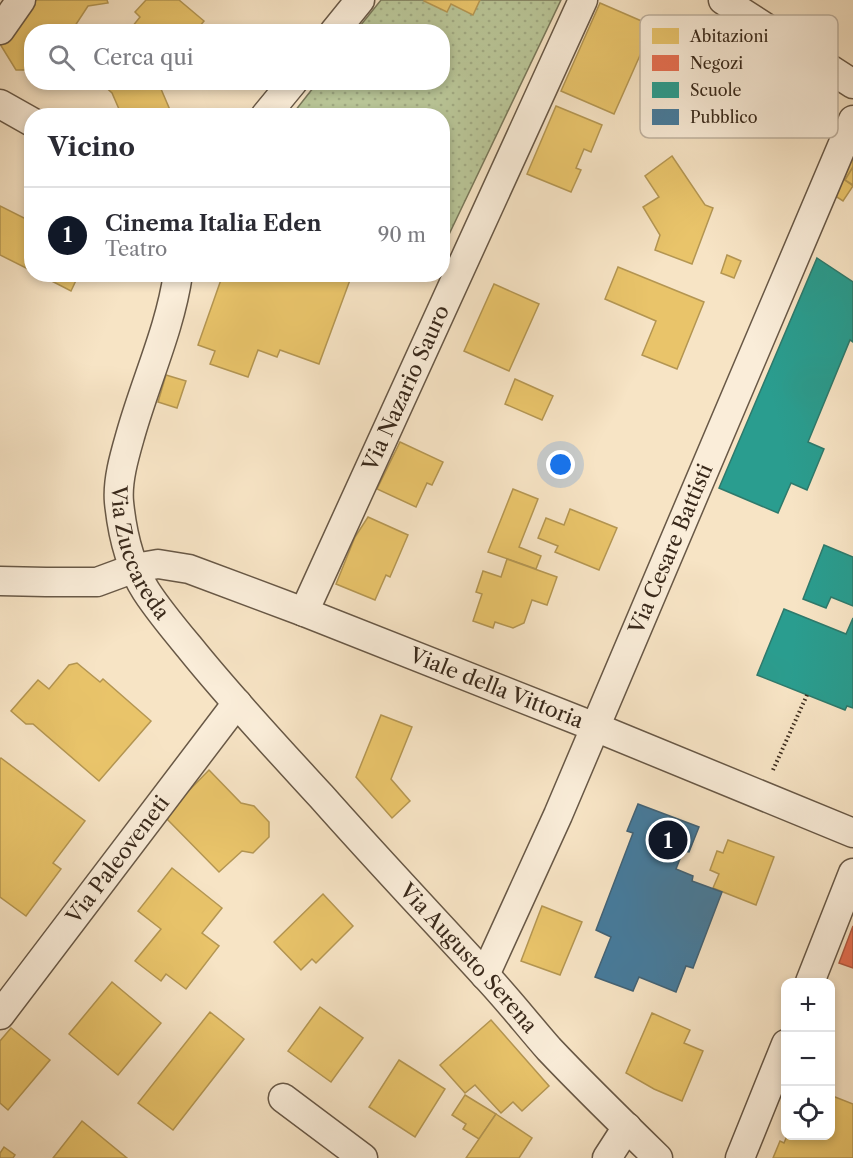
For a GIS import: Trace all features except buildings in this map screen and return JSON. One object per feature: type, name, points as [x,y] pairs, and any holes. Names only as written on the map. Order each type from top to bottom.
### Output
[{"type":"street","points":[[0,30],[21,0]]},
{"type":"street","points":[[340,24],[360,0]]},
{"type":"street","name":"Via Nazario Sauro","points":[[304,612],[583,0]]},
{"type":"street","points":[[723,0],[746,15]]},
{"type":"street","points":[[838,74],[853,84]]},
{"type":"street","points":[[271,108],[286,90]]},
{"type":"street","points":[[0,104],[24,118]]},
{"type":"street","name":"Via Cesare Battisti","points":[[485,975],[558,815],[853,120]]},
{"type":"street","name":"Via Zuccareda","points":[[177,282],[123,463],[119,499],[123,528],[135,568],[146,591],[206,668],[283,755]]},
{"type":"street","name":"Viale della Vittoria","points":[[0,581],[97,582],[135,568],[158,564],[189,569],[595,727],[853,833]]},
{"type":"street","name":"Via Paleoveneti","points":[[0,1016],[237,704]]},
{"type":"street","name":"Via Augusto Serena","points":[[283,755],[485,975],[549,1049],[658,1158]]},
{"type":"street","points":[[812,978],[853,873]]},
{"type":"street","points":[[740,1158],[781,1056]]},
{"type":"street","points":[[283,1098],[363,1158]]},
{"type":"street","points":[[607,1158],[627,1127]]},
{"type":"path","points":[[776,763],[807,695]]},
{"type":"green space","points":[[381,0],[561,0],[450,232],[450,108],[297,108],[311,90],[450,90],[450,24],[362,24]]},
{"type":"place","name":"Cinema Italia Eden","points":[[668,840]]}]
